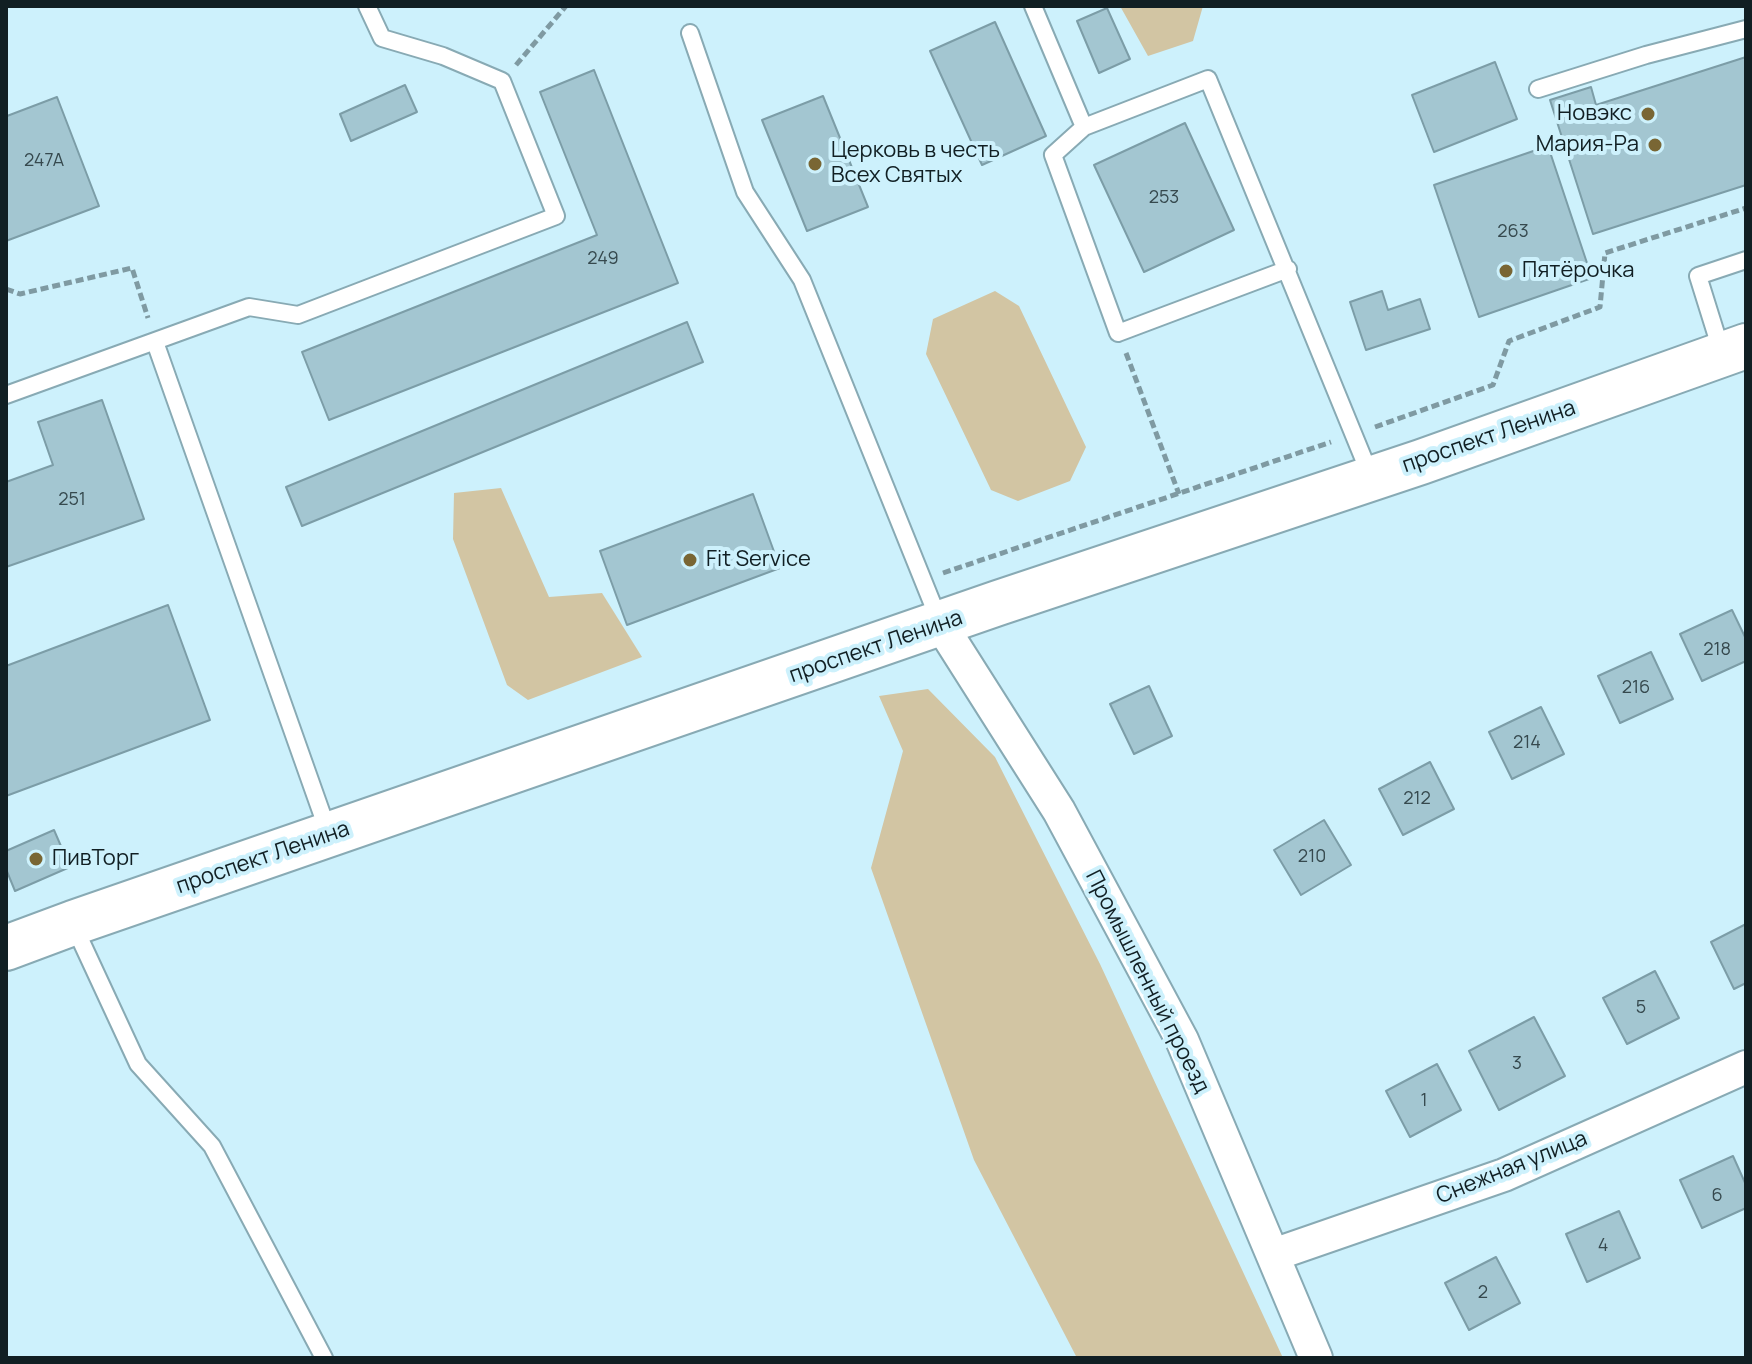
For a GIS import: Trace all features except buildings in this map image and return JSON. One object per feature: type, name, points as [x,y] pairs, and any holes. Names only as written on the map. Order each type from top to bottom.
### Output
[{"type":"street","name":"проспект Ленина","points":[[6,948],[998,603],[1372,478],[1734,350]]},
{"type":"street","name":"Промышленный проезд","points":[[941,625],[1059,811],[1182,1040],[1316,1358]]},
{"type":"street","name":"Снежная улица","points":[[1273,1255],[1504,1175],[1746,1067]]},
{"type":"lane","points":[[6,395],[249,307],[298,315],[556,216],[502,81],[443,56],[382,38],[367,6]]},
{"type":"lane","points":[[1033,6],[1084,127]]},
{"type":"lane","points":[[1538,89],[1646,55],[1746,29]]},
{"type":"lane","points":[[690,33],[745,192],[802,280],[941,625]]},
{"type":"lane","points":[[1288,269],[1118,333],[1053,155],[1084,127],[1208,79],[1288,269],[1372,478]]},
{"type":"lane","points":[[1734,350],[1698,276],[1746,260]]},
{"type":"lane","points":[[155,342],[329,836]]},
{"type":"lane","points":[[73,923],[138,1064],[212,1146],[324,1358]]},
{"type":"path","points":[[502,81],[566,6]]},
{"type":"path","points":[[923,580],[1493,385],[1509,341],[1600,307],[1605,253],[1746,208]]},
{"type":"path","points":[[6,289],[20,294],[132,268],[155,342]]},
{"type":"path","points":[[1118,333],[1179,494]]},
{"type":"shaded area","points":[[1120,6],[1203,6],[1193,41],[1148,56]]},
{"type":"shaded area","points":[[995,291],[1019,306],[1086,447],[1070,481],[1018,501],[991,490],[926,354],[933,319]]},
{"type":"shaded area","points":[[501,488],[549,597],[602,593],[642,657],[528,700],[507,685],[453,539],[454,493]]},
{"type":"shaded area","points":[[928,689],[995,757],[1100,964],[1283,1358],[1077,1358],[974,1160],[871,868],[903,751],[879,696]]},
{"type":"place","name":"Новэкс","points":[[1648,114]]},
{"type":"place","name":"Мария-Ра","points":[[1655,145]]},
{"type":"place","name":"Церковь в честь Всех Святых","points":[[815,164]]},
{"type":"place","name":"Пятёрочка","points":[[1506,271]]},
{"type":"place","name":"Fit Service","points":[[690,560]]},
{"type":"place","name":"ПивТорг","points":[[36,859]]}]
